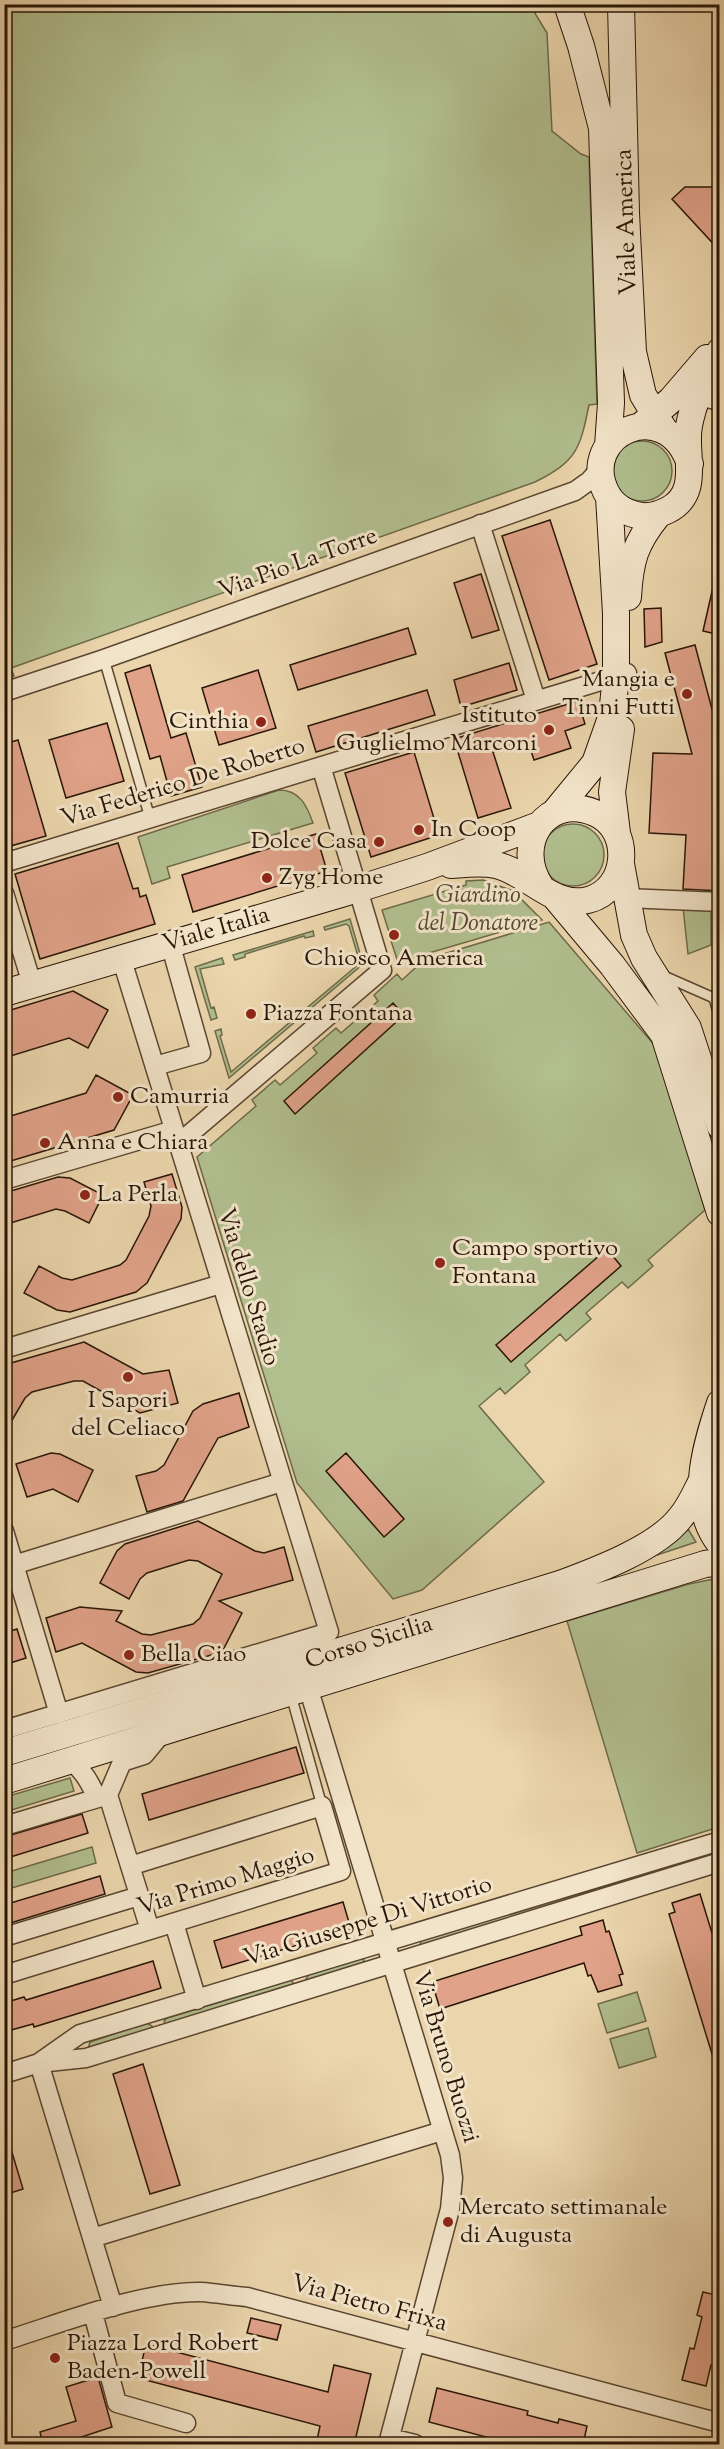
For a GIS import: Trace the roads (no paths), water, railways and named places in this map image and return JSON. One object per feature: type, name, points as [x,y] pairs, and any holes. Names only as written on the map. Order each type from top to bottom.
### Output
[{"type":"main road","name":"Viale America","points":[[567,4],[581,46],[602,128],[611,403],[604,458]]},
{"type":"main road","name":"Viale America","points":[[621,4],[626,213],[633,352],[643,395],[653,424]]},
{"type":"main road","points":[[706,390],[720,345]]},
{"type":"main road","points":[[706,390],[671,400],[653,424],[627,430],[604,458],[602,484],[618,507],[631,514],[644,517],[658,515],[673,507],[684,495],[690,480],[688,436],[692,411],[706,390],[720,351]]},
{"type":"main road","points":[[636,368],[657,384],[672,384],[706,390]]},
{"type":"main road","points":[[653,424],[677,439],[686,450],[690,464]]},
{"type":"main road","points":[[609,497],[625,713],[616,756],[612,792],[617,833],[622,848],[621,864],[626,898],[634,935],[652,971],[688,1028],[719,1122]]},
{"type":"main road","points":[[658,515],[643,534],[634,552],[627,600],[622,674],[612,715],[595,763],[532,837],[529,856],[534,876],[612,965],[664,1035],[720,1213]]},
{"type":"main road","points":[[427,867],[568,809],[582,809],[602,818],[617,833]]},
{"type":"main road","points":[[427,867],[476,863],[498,866],[571,902],[588,900],[603,893],[615,880],[621,864]]},
{"type":"main road","name":"Viale Italia","points":[[4,993],[427,867]]},
{"type":"main road","points":[[720,1403],[708,1444],[701,1482],[704,1516],[720,1544]]},
{"type":"main road","name":"Corso Sicilia","points":[[4,1752],[595,1572],[666,1533],[681,1518],[701,1482]]},
{"type":"main road","name":"Corso Sicilia","points":[[4,1781],[705,1564],[720,1562]]},
{"type":"street","name":"Via Pio La Torre","points":[[4,692],[104,659],[575,491],[589,481],[604,458]]},
{"type":"street","points":[[480,524],[536,700]]},
{"type":"street","name":"Via Federico De Roberto","points":[[4,863],[622,674]]},
{"type":"street","points":[[4,1180],[176,1137],[382,970],[321,766]]},
{"type":"street","points":[[4,893],[32,984]]},
{"type":"street","points":[[626,898],[720,902]]},
{"type":"street","points":[[155,1066],[201,1053],[170,943]]},
{"type":"street","name":"Via dello Stadio","points":[[121,957],[329,1632],[251,1655]]},
{"type":"street","points":[[4,1349],[221,1284]]},
{"type":"street","points":[[10,1566],[282,1482]]},
{"type":"street","points":[[4,1531],[10,1566],[59,1713]]},
{"type":"street","points":[[225,1686],[251,1655]]},
{"type":"street","points":[[4,1730],[251,1655]]},
{"type":"street","name":"Via Bruno Buozzi","points":[[299,1690],[385,1942],[450,2154],[453,2178],[450,2209],[389,2441]]},
{"type":"street","points":[[113,1697],[146,1710]]},
{"type":"street","points":[[4,1752],[26,1724]]},
{"type":"street","points":[[4,1826],[102,1797],[122,1762],[144,1755],[163,1732]]},
{"type":"street","points":[[70,1760],[80,1767],[102,1797],[130,1866],[150,1930]]},
{"type":"street","name":"Via Primo Maggio","points":[[4,1975],[342,1871],[322,1806],[130,1866]]},
{"type":"street","name":"Via Giuseppe Di Vittorio","points":[[39,2063],[80,2034],[720,1841]]},
{"type":"street","name":"Via Giuseppe Di Vittorio","points":[[4,2074],[39,2063],[86,2058],[720,1862]]},
{"type":"street","name":"Via Primo Maggio","points":[[4,1937],[140,1896]]},
{"type":"street","points":[[174,1923],[197,2000]]},
{"type":"street","points":[[39,2063],[113,2307]]},
{"type":"street","points":[[92,2238],[442,2131]]},
{"type":"street","name":"Via Pietro Frixa","points":[[4,2341],[113,2307],[160,2296],[200,2292],[247,2297],[720,2423]]},
{"type":"street","points":[[93,2313],[117,2403],[186,2423]]},
{"type":"street","points":[[389,2441],[415,2445]]},
{"type":"lane","points":[[104,659],[150,818]]},
{"type":"lane","points":[[652,971],[714,998],[720,1018]]},
{"type":"lane","points":[[299,1690],[322,1806]]},
{"type":"place","name":"Mangia e Tinni Futti","points":[[687,694]]},
{"type":"place","name":"Cinthia","points":[[261,722]]},
{"type":"place","name":"Istituto Guglielmo Marconi","points":[[549,730]]},
{"type":"place","name":"In Coop","points":[[419,830]]},
{"type":"place","name":"Dolce Casa","points":[[379,842]]},
{"type":"place","name":"Zyg Home","points":[[267,878]]},
{"type":"place","name":"Chiosco America","points":[[394,935]]},
{"type":"place","name":"Piazza Fontana","points":[[251,1014]]},
{"type":"place","name":"Camurria","points":[[118,1097]]},
{"type":"place","name":"Anna e Chiara","points":[[45,1143]]},
{"type":"place","name":"La Perla","points":[[85,1195]]},
{"type":"place","name":"Campo sportivo Fontana","points":[[440,1263]]},
{"type":"place","name":"I Sapori del Celiaco","points":[[128,1377]]},
{"type":"place","name":"Bella Ciao","points":[[129,1655]]},
{"type":"place","name":"Mercato settimanale di Augusta","points":[[448,2222]]},
{"type":"place","name":"Piazza Lord Robert Baden-Powell","points":[[55,2358]]},
{"type":"park label","name":"Giardino del Donatore","points":[[478,910]]}]
